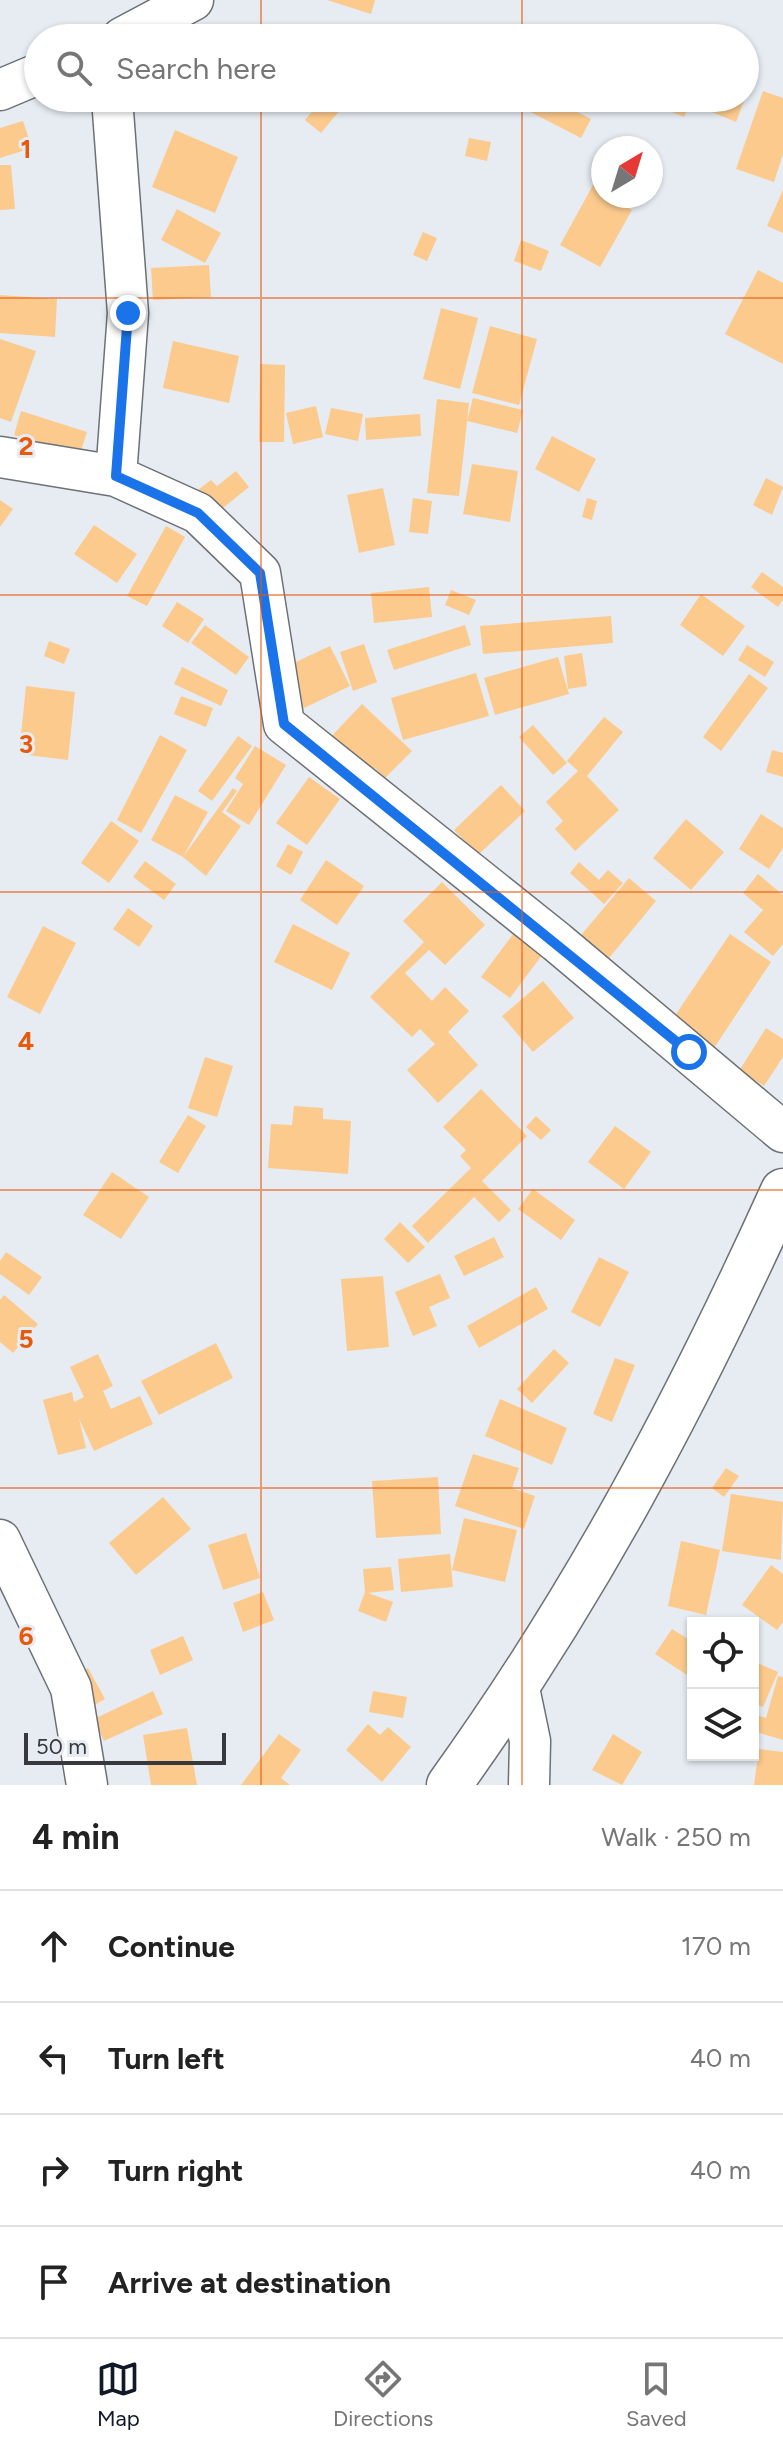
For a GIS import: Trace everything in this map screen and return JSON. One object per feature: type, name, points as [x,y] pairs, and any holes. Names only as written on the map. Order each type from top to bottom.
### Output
[{"type":"main road","points":[[449,1785],[519,1688],[651,1466],[783,1191]]},
{"type":"street","points":[[148,24],[193,0]]},
{"type":"street","points":[[0,90],[24,80]]},
{"type":"street","points":[[113,112],[128,313],[116,476]]},
{"type":"street","points":[[0,457],[116,476],[198,513],[260,573],[284,724],[557,942],[783,1132]]},
{"type":"street","points":[[0,1540],[71,1688],[87,1785]]},
{"type":"street","points":[[519,1688],[530,1741],[529,1785]]},
{"type":"building","points":[[327,0],[375,0],[371,14]]},
{"type":"building","points":[[763,91],[783,98],[783,154],[774,182],[736,169],[756,112],[759,112]]},
{"type":"building","points":[[312,112],[338,112],[321,133],[305,120]]},
{"type":"building","points":[[530,112],[577,112],[591,119],[581,138]]},
{"type":"building","points":[[712,112],[740,112],[736,122]]},
{"type":"building","points":[[23,121],[32,148],[0,158],[0,128]]},
{"type":"building","points":[[175,130],[238,157],[215,213],[152,187]]},
{"type":"building","points":[[469,138],[491,142],[487,161],[465,156]]},
{"type":"building","points":[[0,165],[11,165],[15,209],[0,210]]},
{"type":"building","points":[[591,189],[591,208],[632,210],[600,267],[560,245]]},
{"type":"building","points":[[783,190],[783,233],[767,226]]},
{"type":"building","points":[[177,209],[221,233],[205,263],[161,240]]},
{"type":"building","points":[[423,232],[437,238],[427,261],[413,255]]},
{"type":"building","points":[[521,240],[549,251],[541,271],[514,261]]},
{"type":"building","points":[[209,265],[211,297],[153,300],[151,268]]},
{"type":"building","points":[[758,270],[783,283],[783,364],[725,334]]},
{"type":"building","points":[[0,295],[57,299],[55,337],[0,333]]},
{"type":"building","points":[[441,308],[478,318],[460,389],[423,379]]},
{"type":"building","points":[[490,326],[537,339],[519,405],[472,393]]},
{"type":"building","points":[[0,339],[36,351],[11,422],[0,418]]},
{"type":"building","points":[[173,341],[239,356],[229,403],[163,388]]},
{"type":"building","points":[[260,364],[285,365],[284,442],[259,442]]},
{"type":"building","points":[[473,398],[523,410],[517,433],[467,421]]},
{"type":"building","points":[[437,399],[469,403],[459,496],[427,493]]},
{"type":"building","points":[[316,406],[323,437],[293,444],[286,413]]},
{"type":"building","points":[[331,408],[363,414],[358,441],[325,434]]},
{"type":"building","points":[[21,411],[87,432],[79,457],[14,435]]},
{"type":"building","points":[[420,414],[421,436],[366,440],[365,418]]},
{"type":"building","points":[[552,436],[596,459],[579,492],[535,469]]},
{"type":"building","points":[[472,464],[518,471],[510,522],[463,514]]},
{"type":"building","points":[[236,471],[249,487],[213,516],[194,493],[211,480],[217,486]]},
{"type":"building","points":[[766,478],[783,487],[772,515],[753,505]]},
{"type":"building","points":[[383,488],[395,545],[359,553],[347,495]]},
{"type":"building","points":[[413,498],[432,501],[428,534],[409,532]]},
{"type":"building","points":[[587,498],[597,501],[592,520],[582,517]]},
{"type":"building","points":[[0,500],[13,509],[0,527]]},
{"type":"building","points":[[94,525],[137,554],[117,583],[74,554]]},
{"type":"building","points":[[166,526],[185,537],[147,606],[127,596]]},
{"type":"building","points":[[762,572],[783,587],[783,600],[778,607],[751,587]]},
{"type":"building","points":[[429,587],[432,617],[374,623],[371,593]]},
{"type":"building","points":[[451,590],[476,600],[469,615],[445,605]]},
{"type":"building","points":[[701,594],[745,626],[723,656],[680,625]]},
{"type":"building","points":[[177,602],[204,619],[188,643],[162,626]]},
{"type":"building","points":[[611,616],[613,643],[483,654],[480,626]]},
{"type":"building","points":[[205,625],[249,657],[236,675],[191,643]]},
{"type":"building","points":[[465,625],[471,645],[394,670],[387,650]]},
{"type":"building","points":[[49,641],[70,649],[64,664],[44,656]]},
{"type":"building","points":[[364,644],[377,682],[353,691],[340,652]]},
{"type":"building","points":[[747,645],[774,662],[765,677],[738,660]]},
{"type":"building","points":[[330,646],[350,686],[302,709],[283,668]]},
{"type":"building","points":[[582,653],[587,686],[568,689],[564,656]]},
{"type":"building","points":[[558,657],[569,694],[495,715],[484,678]]},
{"type":"building","points":[[182,667],[228,690],[221,706],[174,684]]},
{"type":"building","points":[[476,673],[489,716],[403,740],[391,698]]},
{"type":"building","points":[[749,674],[768,688],[721,751],[703,737]]},
{"type":"building","points":[[26,686],[75,692],[68,760],[19,754]]},
{"type":"building","points":[[181,696],[213,708],[206,727],[174,714]]},
{"type":"building","points":[[362,704],[412,751],[385,778],[375,768],[364,780],[325,743]]},
{"type":"building","points":[[604,717],[623,732],[587,776],[619,810],[575,851],[555,829],[563,821],[546,802],[578,771],[567,761]]},
{"type":"building","points":[[533,725],[567,763],[553,775],[519,737]]},
{"type":"building","points":[[160,735],[187,750],[141,833],[117,820]]},
{"type":"building","points":[[238,736],[252,746],[212,801],[198,791]]},
{"type":"building","points":[[255,746],[286,765],[249,825],[226,811],[243,784],[235,778]]},
{"type":"building","points":[[772,750],[783,753],[783,777],[766,772]]},
{"type":"building","points":[[309,777],[340,799],[307,845],[276,823]]},
{"type":"building","points":[[501,785],[525,811],[478,855],[454,830]]},
{"type":"building","points":[[233,788],[237,791],[222,812],[241,826],[206,876],[183,857]]},
{"type":"building","points":[[175,795],[208,812],[183,857],[151,840]]},
{"type":"building","points":[[761,814],[783,828],[783,848],[769,869],[739,849]]},
{"type":"building","points":[[686,819],[724,852],[691,890],[653,858]]},
{"type":"building","points":[[111,821],[139,841],[109,883],[81,863]]},
{"type":"building","points":[[288,844],[303,852],[291,875],[276,866]]},
{"type":"building","points":[[326,860],[364,886],[337,925],[300,900]]},
{"type":"building","points":[[145,861],[176,884],[164,900],[133,877]]},
{"type":"building","points":[[579,862],[599,880],[608,870],[623,883],[604,904],[570,873]]},
{"type":"building","points":[[758,874],[783,895],[783,944],[773,956],[744,932],[763,910],[743,893]]},
{"type":"building","points":[[629,878],[656,901],[605,963],[577,940]]},
{"type":"building","points":[[442,882],[485,925],[445,965],[429,950],[405,973],[432,1001],[445,987],[469,1011],[448,1032],[478,1065],[438,1103],[407,1070],[435,1044],[420,1029],[412,1037],[370,997],[424,942],[403,921]]},
{"type":"building","points":[[128,908],[153,926],[139,947],[113,929]]},
{"type":"building","points":[[293,924],[350,953],[332,990],[274,962]]},
{"type":"building","points":[[520,925],[548,947],[510,998],[481,977]]},
{"type":"building","points":[[43,926],[76,943],[40,1014],[7,997]]},
{"type":"building","points":[[730,934],[771,962],[714,1048],[672,1020]]},
{"type":"building","points":[[543,981],[574,1018],[533,1052],[502,1016]]},
{"type":"building","points":[[766,1028],[783,1039],[783,1057],[764,1086],[739,1071]]},
{"type":"building","points":[[205,1057],[233,1066],[217,1117],[188,1108]]},
{"type":"building","points":[[481,1089],[527,1136],[482,1181],[511,1210],[499,1222],[474,1197],[428,1243],[412,1226],[471,1168],[460,1156],[466,1150],[443,1127]]},
{"type":"building","points":[[294,1106],[323,1108],[323,1119],[351,1121],[348,1174],[268,1168],[271,1124],[292,1125]]},
{"type":"building","points":[[188,1115],[206,1126],[178,1173],[159,1162]]},
{"type":"building","points":[[536,1116],[551,1130],[541,1140],[526,1127]]},
{"type":"building","points":[[615,1126],[651,1152],[624,1189],[588,1162]]},
{"type":"building","points":[[112,1172],[149,1197],[121,1239],[83,1215]]},
{"type":"building","points":[[533,1189],[575,1220],[561,1240],[518,1209]]},
{"type":"building","points":[[400,1222],[425,1247],[408,1263],[384,1239]]},
{"type":"building","points":[[494,1237],[504,1257],[464,1276],[454,1256]]},
{"type":"building","points":[[6,1252],[42,1277],[29,1295],[0,1274],[0,1261]]},
{"type":"building","points":[[599,1257],[629,1272],[600,1327],[571,1312]]},
{"type":"building","points":[[440,1274],[450,1298],[429,1307],[437,1326],[413,1336],[395,1292]]},
{"type":"building","points":[[383,1276],[389,1347],[347,1351],[341,1279]]},
{"type":"building","points":[[536,1287],[548,1309],[479,1348],[467,1326]]},
{"type":"building","points":[[4,1295],[38,1324],[13,1353],[0,1342],[0,1300]]},
{"type":"building","points":[[216,1343],[233,1378],[159,1415],[141,1381]]},
{"type":"building","points":[[554,1349],[569,1363],[532,1403],[517,1389]]},
{"type":"building","points":[[98,1354],[113,1386],[103,1391],[111,1409],[140,1396],[153,1424],[94,1451],[79,1419],[86,1448],[58,1455],[43,1400],[72,1392],[74,1402],[84,1397],[70,1367]]},
{"type":"building","points":[[615,1358],[635,1365],[612,1422],[593,1414]]},
{"type":"building","points":[[500,1399],[567,1428],[552,1465],[485,1436]]},
{"type":"building","points":[[473,1454],[519,1468],[512,1488],[535,1496],[524,1529],[455,1506]]},
{"type":"building","points":[[726,1468],[739,1476],[724,1497],[712,1488]]},
{"type":"building","points":[[438,1477],[441,1534],[376,1538],[372,1481]]},
{"type":"building","points":[[731,1494],[783,1502],[781,1560],[722,1551]]},
{"type":"building","points":[[163,1497],[191,1529],[136,1575],[109,1543]]},
{"type":"building","points":[[464,1518],[517,1530],[505,1582],[452,1570]]},
{"type":"building","points":[[246,1533],[260,1578],[223,1590],[208,1545]]},
{"type":"building","points":[[681,1541],[720,1550],[706,1615],[668,1606]]},
{"type":"building","points":[[450,1554],[453,1587],[401,1592],[398,1559]]},
{"type":"building","points":[[771,1565],[783,1574],[783,1622],[777,1630],[742,1605]]},
{"type":"building","points":[[391,1567],[394,1590],[368,1593],[393,1602],[386,1622],[358,1611],[365,1592],[363,1569]]},
{"type":"building","points":[[263,1592],[274,1620],[243,1632],[233,1603]]},
{"type":"building","points":[[672,1629],[687,1638],[687,1675],[655,1654]]},
{"type":"building","points":[[183,1636],[193,1660],[160,1675],[150,1650]]},
{"type":"building","points":[[759,1664],[778,1672],[763,1707],[759,1705]]},
{"type":"building","points":[[88,1668],[105,1699],[82,1712],[65,1681]]},
{"type":"building","points":[[778,1676],[783,1677],[783,1740],[759,1733],[759,1716],[766,1718]]},
{"type":"building","points":[[153,1691],[163,1714],[104,1741],[94,1719]]},
{"type":"building","points":[[373,1691],[407,1697],[403,1718],[369,1712]]},
{"type":"building","points":[[368,1724],[380,1735],[388,1727],[411,1747],[382,1782],[346,1750]]},
{"type":"building","points":[[187,1728],[197,1785],[151,1785],[143,1735]]},
{"type":"building","points":[[279,1734],[301,1750],[281,1778],[290,1785],[241,1785]]},
{"type":"building","points":[[613,1734],[642,1752],[622,1785],[592,1770]]},
{"type":"building","points":[[759,1749],[783,1752],[783,1785],[754,1785]]},
{"type":"route","points":[[128,313],[116,476],[198,513],[260,573],[284,724],[557,942],[689,1052]]}]
